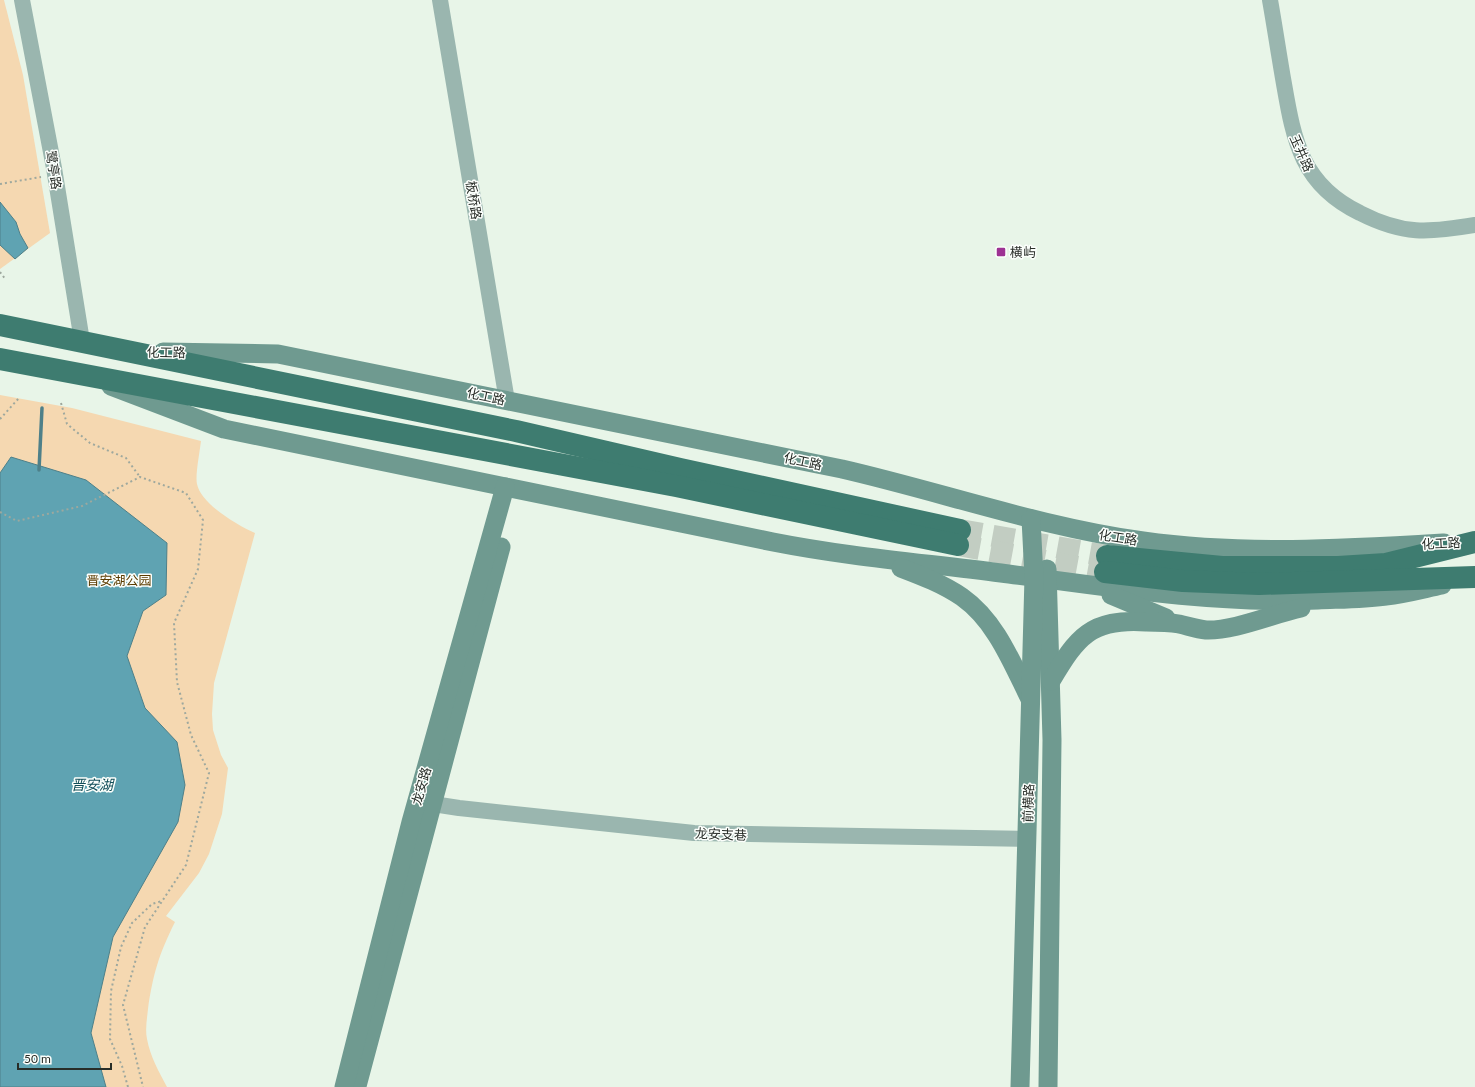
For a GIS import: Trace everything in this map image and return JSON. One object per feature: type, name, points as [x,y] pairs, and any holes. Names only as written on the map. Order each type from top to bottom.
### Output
[{"type":"highway","name":"化工路","points":[[0,325],[516,431],[680,469],[959,537],[676,486],[0,359]]},
{"type":"highway","name":"化工路","points":[[1101,572],[1222,567],[1338,567],[1386,564],[1475,542]]},
{"type":"highway","points":[[1101,572],[1183,581],[1259,584],[1475,578]]},
{"type":"main road","name":"化工路","points":[[132,352],[278,354],[842,469],[1037,520],[1096,534],[1143,541],[1193,547],[1247,550],[1310,550],[1475,542]]},
{"type":"main road","points":[[78,374],[224,429],[812,550],[1041,578],[1101,572],[1209,598],[1298,601],[1385,596],[1475,578]]},
{"type":"main road","name":"龙安路","points":[[344,1087],[511,488]]},
{"type":"main road","name":"前横路","points":[[1037,520],[1051,681],[1048,1087]]},
{"type":"main road","points":[[877,559],[951,590],[974,607],[1003,645],[1031,702]]},
{"type":"main road","points":[[1101,572],[1178,624]]},
{"type":"main road","name":"前横路","points":[[1020,1087],[1031,702],[1041,578]]},
{"type":"main road","points":[[1051,681],[1067,653],[1085,636],[1102,624],[1125,620],[1178,624],[1206,630],[1236,626],[1276,614],[1344,599]]},
{"type":"main road","name":"龙安路","points":[[357,1087],[424,802]]},
{"type":"street","name":"鹭亭路","points":[[22,0],[54,168],[82,341]]},
{"type":"street","name":"板桥路","points":[[440,0],[507,401]]},
{"type":"street","name":"玉井路","points":[[1270,0],[1293,134],[1308,170],[1322,187],[1330,195],[1356,211],[1392,227],[1418,231],[1433,231],[1475,225]]},
{"type":"street","name":"龙安支巷","points":[[424,802],[467,809],[694,833],[1027,839]]},
{"type":"path","points":[[0,184],[41,177]]},
{"type":"path","points":[[0,272],[6,280]]},
{"type":"path","points":[[0,419],[18,398]]},
{"type":"path","points":[[61,403],[67,424],[90,443],[126,458],[140,477],[186,493],[202,520],[198,569],[174,623],[177,682],[191,735],[209,773],[186,865],[145,927],[123,1005],[143,1087]]},
{"type":"path","points":[[0,512],[17,521],[82,506],[140,477]]},
{"type":"path","points":[[128,1087],[122,1066],[110,1039],[111,991],[121,947],[132,923],[152,904],[162,902]]},
{"type":"green space","points":[[0,0],[4,0],[23,75],[50,233],[0,269]]},
{"type":"green space","name":"晋安湖","points":[[0,395],[72,408],[201,441],[197,475],[197,484],[200,492],[212,506],[221,513],[239,525],[255,533],[214,683],[212,714],[213,730],[221,755],[228,768],[222,814],[209,854],[199,873],[166,916],[175,922],[157,964],[148,1009],[146,1032],[148,1045],[167,1087],[0,1087]]},
{"type":"water","points":[[0,202],[16,222],[20,234],[28,248],[15,259],[0,245]]},
{"type":"water","name":"晋安湖","points":[[11,457],[86,480],[167,543],[166,595],[143,611],[127,656],[145,708],[177,742],[185,785],[178,822],[113,937],[91,1033],[106,1087],[0,1087],[0,473]]},
{"type":"waterway","points":[[39,470],[42,408]]},
{"type":"tunnel","points":[[960,530],[1107,556]]},
{"type":"tunnel","points":[[958,545],[1105,572]]},
{"type":"place","name":"横屿","points":[[1001,252]]},
{"type":"park label","name":"晋安湖公园","points":[[119,580]]}]
